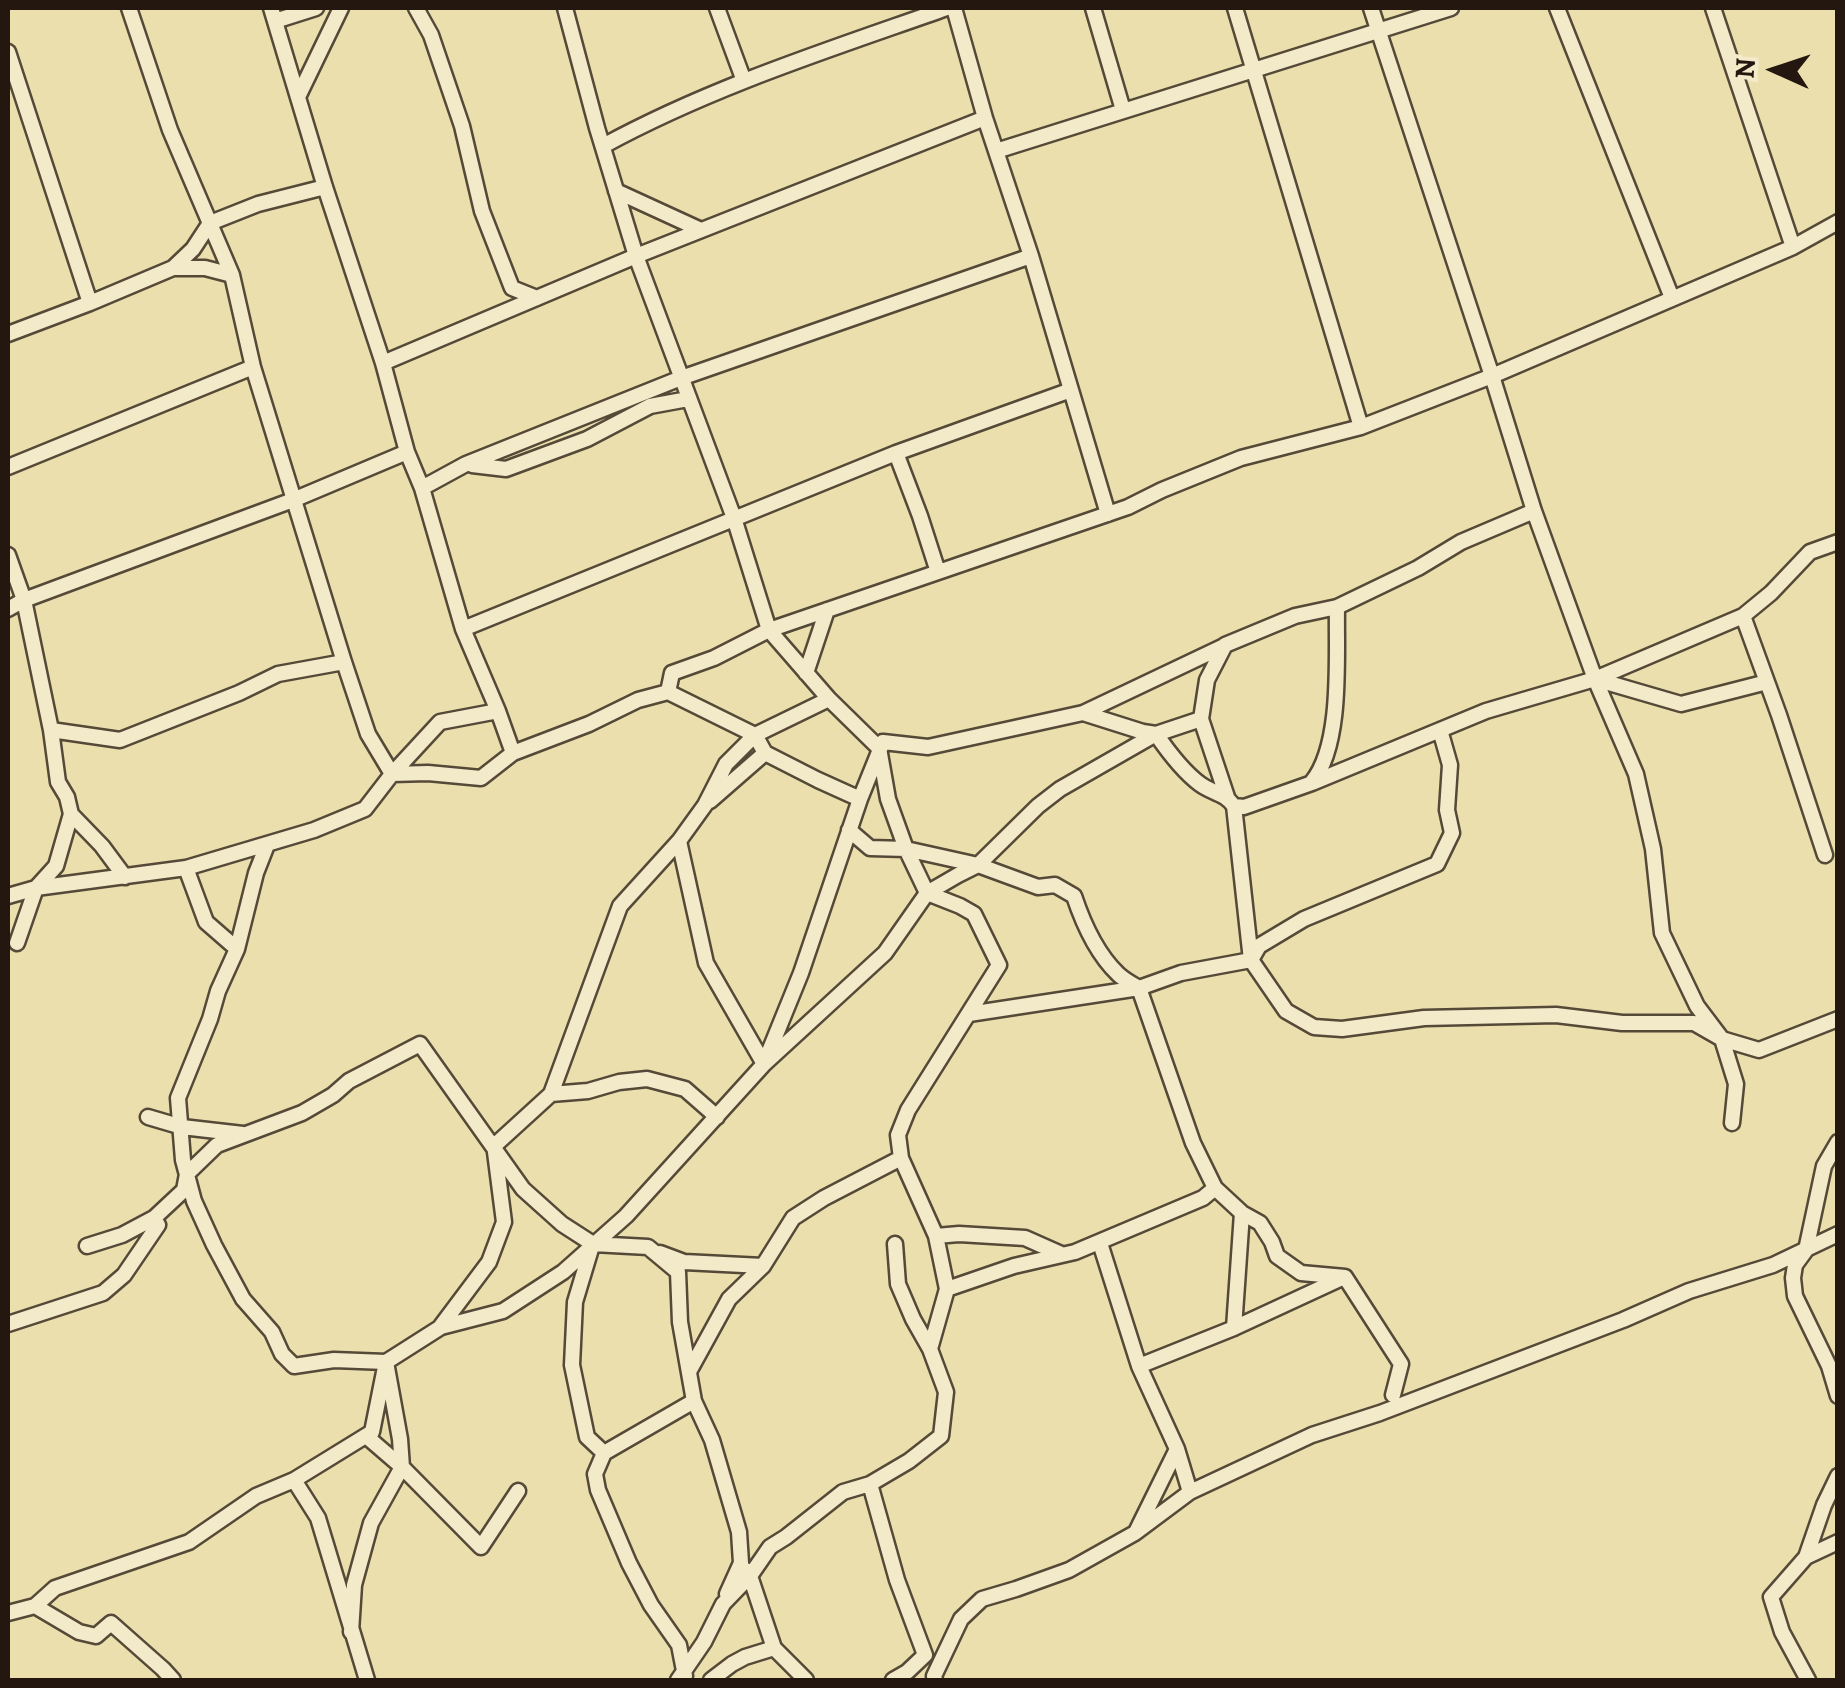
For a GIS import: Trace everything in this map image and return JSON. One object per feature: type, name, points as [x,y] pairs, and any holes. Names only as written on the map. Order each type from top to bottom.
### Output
[{"type":"street","points":[[129,8],[170,130],[232,275],[254,366],[344,662],[368,734],[392,774]]},
{"type":"street","points":[[316,8],[273,14],[464,629],[513,753]]},
{"type":"street","points":[[298,96],[341,8]]},
{"type":"street","points":[[416,8],[431,35],[452,96],[482,212],[512,288],[537,298]]},
{"type":"street","points":[[565,8],[636,256],[734,518],[769,630],[878,748],[888,800],[928,893],[974,914],[999,965],[908,1110],[898,1134],[901,1158],[936,1236],[947,1290],[930,1349]]},
{"type":"street","points":[[718,8],[744,81]]},
{"type":"street","points":[[603,146],[744,81],[950,8],[1031,256],[1108,514]]},
{"type":"street","points":[[1093,8],[1123,110]]},
{"type":"street","points":[[1235,8],[1361,428]]},
{"type":"street","points":[[1371,8],[1534,511],[1595,680],[1636,774],[1653,849],[1662,933],[1697,1006],[1722,1038],[1736,1084],[1732,1123]]},
{"type":"street","points":[[996,152],[1451,8]]},
{"type":"street","points":[[1557,8],[1672,298]]},
{"type":"street","points":[[1713,8],[1793,247]]},
{"type":"street","points":[[8,52],[90,303]]},
{"type":"street","points":[[384,362],[636,256],[985,118]]},
{"type":"street","points":[[8,334],[173,268],[193,249],[210,223],[258,204],[325,187]]},
{"type":"street","points":[[616,191],[702,230]]},
{"type":"street","points":[[668,692],[672,673],[714,658],[769,630],[1128,507],[1241,458],[1361,428],[1793,247],[1837,223]]},
{"type":"street","points":[[422,488],[466,464],[681,378],[1031,256]]},
{"type":"street","points":[[173,268],[204,268],[232,275]]},
{"type":"street","points":[[8,467],[254,366]]},
{"type":"street","points":[[464,629],[896,453],[1072,390]]},
{"type":"street","points":[[466,464],[506,468],[587,439],[650,406],[688,398]]},
{"type":"street","points":[[8,609],[407,452]]},
{"type":"street","points":[[896,453],[938,572]]},
{"type":"street","points":[[764,1064],[801,974],[882,742],[928,747],[1082,713],[1225,645],[1296,616],[1337,607],[1418,568],[1461,542],[1534,511]]},
{"type":"street","points":[[1082,713],[1156,734],[1201,785],[1244,807],[1486,711],[1595,680],[1743,616],[1810,552],[1838,542]]},
{"type":"street","points":[[8,555],[24,600],[58,782],[70,814],[56,866],[36,888],[18,942]]},
{"type":"street","points":[[1312,783],[1322,770],[1337,698],[1337,607]]},
{"type":"street","points":[[806,673],[827,610]]},
{"type":"street","points":[[1743,616],[1825,855]]},
{"type":"street","points":[[1225,645],[1207,680],[1201,719],[1231,801],[1251,960],[1286,1011],[1314,1026],[1342,1030],[1424,1018],[1556,1015],[1694,1024],[1759,1050],[1838,1019]]},
{"type":"street","points":[[51,730],[120,740],[278,674],[344,662]]},
{"type":"street","points":[[1595,680],[1680,704],[1768,682]]},
{"type":"street","points":[[392,774],[480,778],[513,753],[638,700],[668,692],[755,735],[766,753],[860,799]]},
{"type":"street","points":[[494,1146],[551,1094],[620,906],[679,841],[726,764],[755,735],[829,698]]},
{"type":"street","points":[[8,896],[36,888],[186,868],[314,830],[365,809],[440,722],[498,710]]},
{"type":"street","points":[[267,844],[237,950],[178,1098],[183,1160],[194,1201],[242,1299],[272,1332],[282,1354],[294,1366],[334,1360],[386,1362],[441,1327],[504,1311],[551,1282],[626,1216],[764,1064],[885,953],[928,893],[978,866],[1060,789],[1156,734],[1201,719]]},
{"type":"street","points":[[969,1014],[1139,988],[1181,973],[1251,960],[1259,946],[1304,919],[1437,864],[1452,833],[1447,810],[1450,766],[1440,730]]},
{"type":"street","points":[[705,804],[766,753]]},
{"type":"street","points":[[70,814],[102,846],[125,877]]},
{"type":"street","points":[[849,830],[870,848],[906,848],[1038,886],[1054,885],[1074,896],[1084,925],[1100,950],[1118,974],[1139,988],[1193,1143],[1214,1188],[1260,1223],[1277,1256],[1301,1272],[1345,1277]]},
{"type":"street","points":[[679,841],[706,962],[764,1064]]},
{"type":"street","points":[[186,868],[206,922],[237,950]]},
{"type":"street","points":[[87,1246],[122,1235],[154,1218],[184,1190],[187,1174],[217,1145],[302,1113],[349,1081],[420,1044],[523,1190],[562,1224],[593,1244],[648,1248],[684,1262],[762,1266]]},
{"type":"street","points":[[551,1094],[588,1092],[619,1082],[647,1079],[684,1089],[717,1117]]},
{"type":"street","points":[[178,1098],[148,1117],[182,1128],[248,1134]]},
{"type":"street","points":[[1838,1142],[1824,1166],[1806,1250],[1795,1266],[1793,1278],[1795,1296],[1829,1366],[1838,1396]]},
{"type":"street","points":[[441,1327],[489,1262],[504,1222],[494,1146]]},
{"type":"street","points":[[690,1370],[728,1300],[762,1266],[794,1218],[901,1158]]},
{"type":"street","points":[[947,1290],[1014,1266],[1100,1243],[1202,1198],[1214,1188]]},
{"type":"street","points":[[1234,1328],[1242,1213]]},
{"type":"street","points":[[8,1324],[104,1294],[124,1275],[158,1225],[154,1218]]},
{"type":"street","points":[[935,1678],[961,1618],[982,1599],[1069,1570],[1136,1533],[1190,1492],[1312,1435],[1623,1320],[1688,1291],[1773,1264],[1838,1234]]},
{"type":"street","points":[[936,1236],[1025,1238],[1061,1254]]},
{"type":"street","points":[[1100,1243],[1140,1366],[1178,1449],[1190,1492]]},
{"type":"street","points":[[593,1244],[575,1302],[572,1365],[587,1436],[604,1453]]},
{"type":"street","points":[[683,1678],[745,1569],[843,1492],[870,1484],[941,1436],[946,1392],[898,1284],[895,1244]]},
{"type":"street","points":[[648,1248],[678,1272],[680,1322],[694,1402],[712,1440],[739,1532],[745,1569],[774,1648],[806,1680]]},
{"type":"street","points":[[1140,1366],[1345,1277]]},
{"type":"street","points":[[1345,1277],[1402,1364],[1393,1395]]},
{"type":"street","points":[[8,1613],[35,1606],[54,1588],[189,1542],[256,1496],[294,1480],[366,1436],[372,1432],[386,1362]]},
{"type":"street","points":[[351,1632],[354,1584],[371,1523],[402,1467],[386,1362]]},
{"type":"street","points":[[683,1678],[679,1644],[651,1604],[630,1563],[598,1490],[595,1474],[604,1453],[694,1402]]},
{"type":"street","points":[[366,1436],[481,1548],[518,1492]]},
{"type":"street","points":[[1136,1533],[1178,1449]]},
{"type":"street","points":[[1808,1680],[1782,1632],[1771,1597],[1806,1557],[1838,1476]]},
{"type":"street","points":[[294,1480],[318,1518],[367,1680]]},
{"type":"street","points":[[870,1484],[897,1580],[935,1678]]},
{"type":"street","points":[[1806,1557],[1838,1542]]},
{"type":"street","points":[[35,1606],[78,1632],[96,1636],[111,1624],[174,1680]]},
{"type":"street","points":[[711,1680],[732,1664],[774,1648]]},
{"type":"street","points":[[893,1680],[925,1655]]}]
